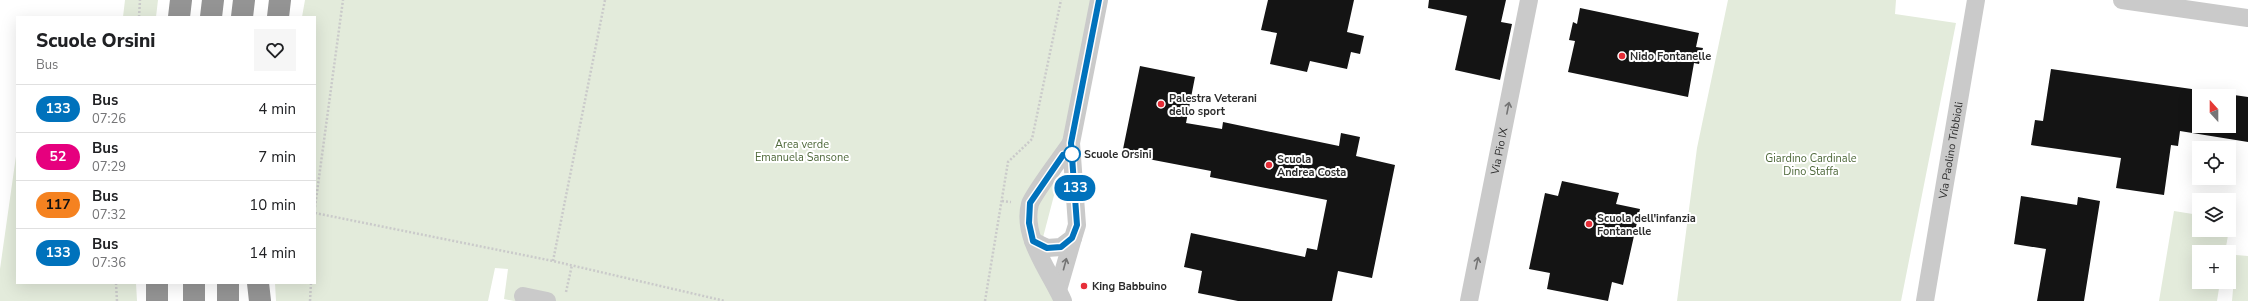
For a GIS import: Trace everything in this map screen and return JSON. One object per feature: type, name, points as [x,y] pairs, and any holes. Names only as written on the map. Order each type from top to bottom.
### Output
[{"type":"highway","points":[[179,16],[181,0]]},
{"type":"highway","points":[[211,16],[213,0]]},
{"type":"highway","points":[[242,16],[244,0]]},
{"type":"highway","points":[[278,16],[280,0]]},
{"type":"highway","points":[[157,284],[157,301]]},
{"type":"highway","points":[[194,284],[194,301]]},
{"type":"highway","points":[[228,284],[228,301]]},
{"type":"highway","points":[[258,284],[260,301]]},
{"type":"street","points":[[1060,296],[1072,238],[1077,225],[1071,143],[1099,0]]},
{"type":"street","name":"Via Pio IX","points":[[1469,301],[1529,0]]},
{"type":"street","name":"Via Paolino Tribbioli","points":[[1925,301],[1976,0]]},
{"type":"street","points":[[2122,0],[2248,18]]},
{"type":"street","points":[[1060,296],[1033,241],[1029,223],[1030,203],[1071,143]]},
{"type":"street","points":[[1033,241],[1047,248],[1061,247],[1072,238]]},
{"type":"street","points":[[524,296],[547,301]]},
{"type":"path","points":[[139,16],[140,0]]},
{"type":"path","points":[[316,200],[343,0]]},
{"type":"path","points":[[553,261],[604,0]]},
{"type":"path","points":[[985,301],[1008,162],[1032,139],[1061,0]]},
{"type":"path","points":[[316,213],[553,261],[725,301]]},
{"type":"path","points":[[566,294],[572,266]]},
{"type":"path","points":[[116,284],[117,301]]},
{"type":"path","points":[[310,301],[311,284]]},
{"type":"green space","points":[[125,0],[158,0],[156,16],[123,16]]},
{"type":"green space","name":"Area verde Emanuela Sansone","points":[[305,0],[1101,0],[1095,39],[1041,245],[1061,301],[514,301],[504,299],[508,269],[495,268],[488,301],[276,301],[275,284],[316,284],[316,16],[302,16]]},
{"type":"green space","name":"Giardino Cardinale Dino Staffa","points":[[1728,0],[1896,0],[1895,14],[1956,23],[1901,301],[1677,301],[1697,148]]},
{"type":"green space","points":[[16,156],[16,284],[136,284],[137,301],[0,301],[0,269]]},
{"type":"green space","points":[[2174,211],[2192,214],[2192,237],[2228,237],[2226,245],[2192,245],[2192,289],[2219,289],[2217,301],[2159,301]]},
{"type":"green space","points":[[2236,255],[2248,256],[2248,301],[2232,301],[2233,289],[2236,289]]},
{"type":"building","points":[[1268,0],[1354,0],[1347,32],[1364,36],[1360,54],[1351,52],[1347,69],[1310,61],[1307,72],[1270,64],[1277,33],[1261,30]]},
{"type":"building","points":[[1429,0],[1506,0],[1501,22],[1512,24],[1500,80],[1455,70],[1467,16],[1428,8]]},
{"type":"building","points":[[1580,8],[1699,33],[1696,47],[1703,48],[1699,64],[1694,63],[1688,97],[1568,72],[1575,41],[1569,40],[1573,22],[1577,24]]},
{"type":"building","points":[[1140,66],[1195,77],[1186,123],[1222,129],[1223,122],[1339,146],[1341,133],[1360,137],[1356,156],[1395,165],[1372,278],[1338,271],[1332,301],[1238,301],[1198,293],[1202,271],[1184,267],[1191,233],[1305,257],[1307,248],[1317,250],[1327,200],[1210,177],[1211,171],[1122,154]]},
{"type":"building","points":[[2051,69],[2192,89],[2192,133],[2180,131],[2178,146],[2171,145],[2164,195],[2116,188],[2121,158],[2031,145],[2035,120],[2043,121]]},
{"type":"building","points":[[2236,95],[2248,97],[2248,142],[2192,133],[2236,133]]},
{"type":"building","points":[[1562,181],[1619,193],[1616,204],[1640,209],[1623,285],[1612,282],[1608,301],[1547,289],[1550,273],[1529,269],[1545,193],[1558,196]]},
{"type":"building","points":[[2021,196],[2077,205],[2078,197],[2100,201],[2084,301],[2037,301],[2046,249],[2014,244]]},
{"type":"bus line","name":"133","points":[[1063,155],[1030,203],[1029,223],[1033,241],[1047,248],[1061,247],[1072,238],[1077,225],[1071,143],[1099,0]]},
{"type":"place","name":"Nido Fontanelle","points":[[1622,56]]},
{"type":"place","name":"Palestra Veterani dello sport","points":[[1161,104]]},
{"type":"place","name":"Scuole Orsini","points":[[1072,154]]},
{"type":"place","name":"Scuola Andrea Costa","points":[[1269,165]]},
{"type":"place","name":"Scuola dell'infanzia Fontanelle","points":[[1589,224]]},
{"type":"place","name":"King Babbuino","points":[[1084,286]]}]
